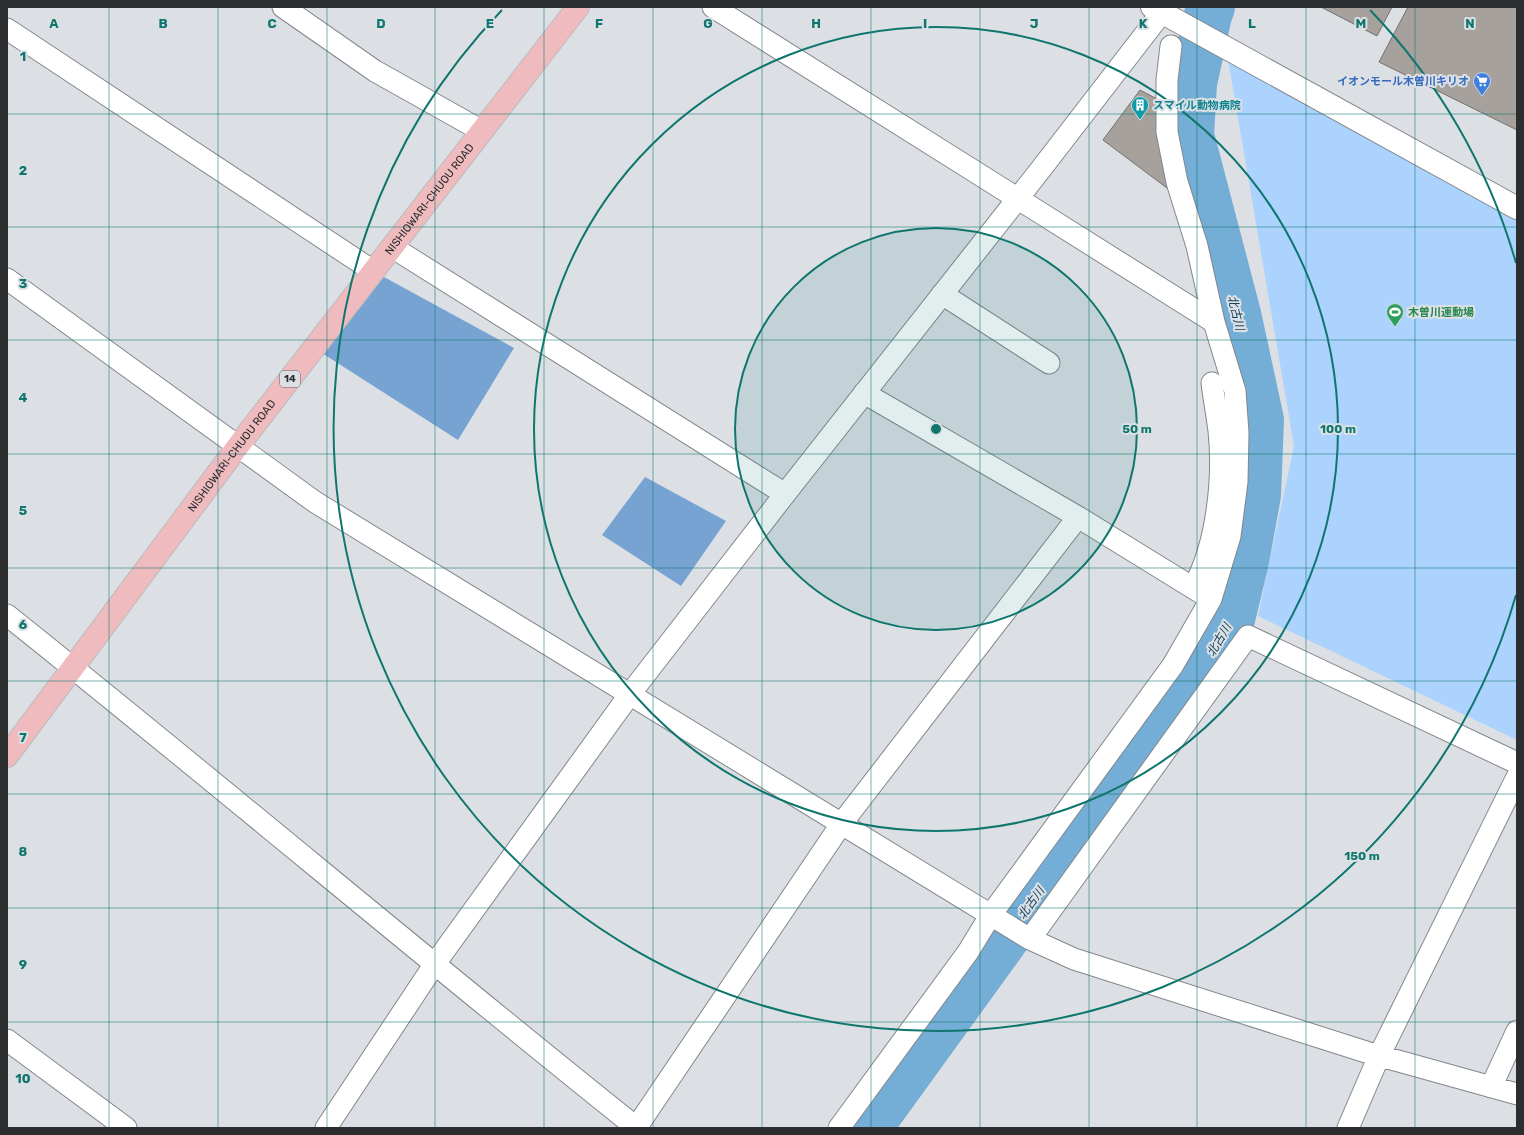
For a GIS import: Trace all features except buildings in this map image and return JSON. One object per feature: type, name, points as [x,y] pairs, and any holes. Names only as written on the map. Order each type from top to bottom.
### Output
[{"type":"main road","name":"NISHIOWARI-CHUOU ROAD","points":[[7,756],[238,446],[578,7]]},
{"type":"street","points":[[283,7],[375,71],[482,131]]},
{"type":"street","points":[[713,7],[1214,322]]},
{"type":"street","points":[[326,1128],[434,965],[630,694],[864,392],[1018,198],[1162,10],[1226,48],[1517,208]]},
{"type":"street","points":[[7,29],[373,271]]},
{"type":"street","points":[[839,1128],[994,918],[1173,665],[1211,599],[1230,536],[1238,482],[1238,433],[1235,391],[1214,322],[1197,246],[1177,182],[1167,132],[1167,80],[1171,46]]},
{"type":"street","points":[[392,247],[785,494]]},
{"type":"street","points":[[7,279],[315,502],[1027,937],[1074,959],[1379,1056],[1517,1094]]},
{"type":"street","points":[[942,294],[1049,363]]},
{"type":"street","points":[[1193,588],[1201,574],[1211,542],[1218,505],[1220,470],[1219,432],[1212,383]]},
{"type":"street","points":[[864,392],[1078,517],[1211,599]]},
{"type":"street","points":[[7,615],[148,728],[434,965],[636,1128],[842,823],[1078,517]]},
{"type":"street","points":[[1027,937],[1248,636],[1517,763]]},
{"type":"street","points":[[1348,1128],[1379,1056],[1517,777]]},
{"type":"street","points":[[1490,1087],[1517,1031]]},
{"type":"street","points":[[7,1040],[126,1128]]},
{"type":"shaded area","name":"木曽川運動場","points":[[1226,48],[1517,207],[1517,740],[1258,616],[1294,446]]},
{"type":"shaded area","points":[[373,271],[514,348],[458,440],[314,348]]},
{"type":"shaded area","points":[[645,477],[726,521],[681,586],[602,535]]},
{"type":"waterway","name":"北古川","points":[[868,1128],[1122,777],[1198,677],[1231,619],[1245,561],[1257,495],[1260,420],[1237,314],[1190,135],[1193,83],[1211,7]]},
{"type":"place","name":"イオンモール木曽川キリオ","points":[[1482,96]]},
{"type":"place","name":"スマイル動物病院","points":[[1140,120]]},
{"type":"place","name":"木曽川運動場","points":[[1395,327]]}]
